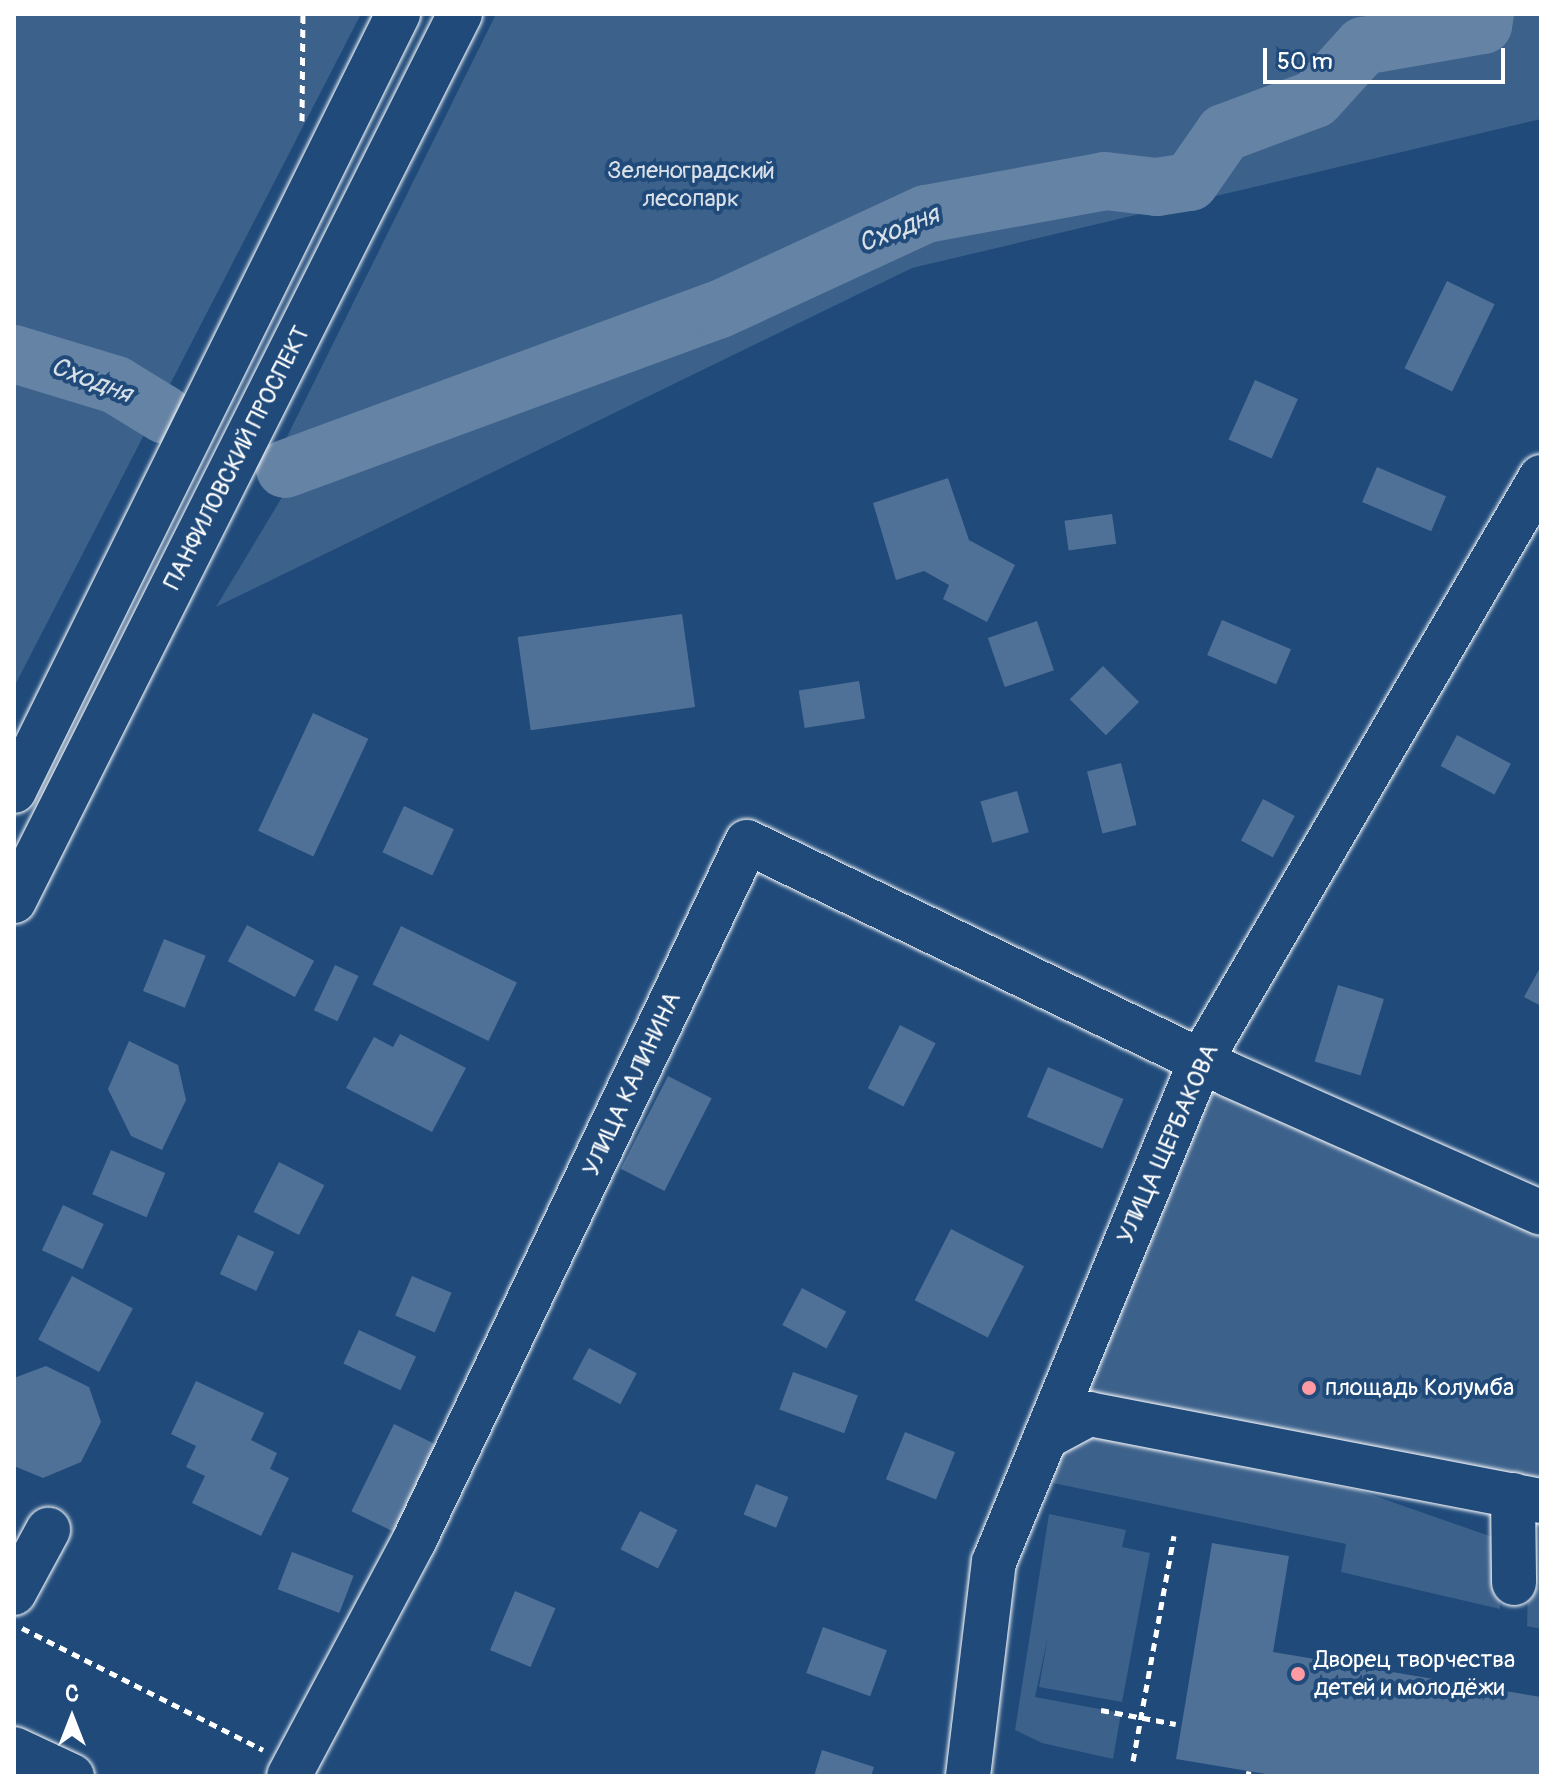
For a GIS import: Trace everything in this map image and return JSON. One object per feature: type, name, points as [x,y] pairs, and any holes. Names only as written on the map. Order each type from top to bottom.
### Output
[{"type":"street","points":[[14,791],[398,14]]},
{"type":"street","name":"ПАНФИЛОВСКИЙ ПРОСПЕКТ","points":[[14,901],[460,14]]},
{"type":"street","name":"УЛИЦА ЩЕРБАКОВА","points":[[979,1774],[994,1562],[1201,1060],[1541,477]]},
{"type":"street","name":"УЛИЦА КАЛИНИНА","points":[[292,1771],[414,1541],[747,842],[1201,1060]]},
{"type":"street","points":[[1201,1060],[1541,1213]]},
{"type":"street","points":[[1046,1437],[1089,1414],[1527,1498],[1514,1583]]},
{"type":"street","points":[[14,1593],[48,1530]]},
{"type":"street","points":[[14,1749],[72,1776]]},
{"type":"path","points":[[301,132],[303,14]]},
{"type":"path","points":[[1133,1761],[1174,1536]]},
{"type":"path","points":[[14,1624],[292,1771]]},
{"type":"path","points":[[1101,1710],[1176,1724]]},
{"type":"green space","points":[[14,14],[361,14],[14,687]]},
{"type":"green space","name":"Зеленоградский лесопарк","points":[[496,14],[1541,14],[1541,119],[912,268],[216,607],[320,434],[315,432],[299,457],[279,453]]},
{"type":"green space","points":[[1201,1060],[1541,1213],[1541,1501],[1063,1391]]},
{"type":"green space","points":[[1089,1435],[1358,1490],[1498,1539],[1500,1609],[1341,1572],[1346,1544],[1053,1483],[1058,1451]]},
{"type":"green space","points":[[1049,1514],[1126,1530],[1122,1547],[1150,1553],[1122,1702],[1039,1687],[1048,1636],[1035,1697],[1121,1713],[1113,1759],[1042,1743],[1015,1730]]},
{"type":"green space","points":[[1528,1586],[1541,1587],[1541,1629],[1527,1626]]},
{"type":"building","points":[[1447,281],[1495,304],[1452,391],[1404,368]]},
{"type":"building","points":[[1255,380],[1298,399],[1271,458],[1229,439]]},
{"type":"building","points":[[1377,467],[1446,496],[1431,531],[1362,502]]},
{"type":"building","points":[[948,478],[969,540],[1015,565],[987,622],[943,599],[949,585],[924,571],[896,580],[873,503]]},
{"type":"building","points":[[1112,514],[1116,544],[1069,550],[1064,521]]},
{"type":"building","points":[[682,614],[695,707],[531,730],[518,637]]},
{"type":"building","points":[[1222,620],[1291,649],[1276,684],[1207,655]]},
{"type":"building","points":[[1037,621],[1054,670],[1005,687],[988,638]]},
{"type":"building","points":[[1103,666],[1139,702],[1106,735],[1070,699]]},
{"type":"building","points":[[859,681],[865,719],[805,728],[799,691]]},
{"type":"building","points":[[313,713],[368,739],[313,857],[258,831]]},
{"type":"building","points":[[1457,735],[1511,764],[1494,795],[1441,766]]},
{"type":"building","points":[[1121,763],[1136,825],[1103,834],[1087,771]]},
{"type":"building","points":[[1017,791],[1029,832],[992,843],[980,801]]},
{"type":"building","points":[[1263,799],[1295,816],[1273,857],[1241,840]]},
{"type":"building","points":[[404,806],[454,829],[432,875],[382,852]]},
{"type":"building","points":[[247,925],[314,961],[295,997],[228,961]]},
{"type":"building","points":[[401,926],[517,983],[488,1041],[373,984]]},
{"type":"building","points":[[164,939],[206,956],[185,1008],[143,991]]},
{"type":"building","points":[[335,965],[359,976],[337,1021],[314,1010]]},
{"type":"building","points":[[1541,966],[1541,1006],[1524,997]]},
{"type":"building","points":[[1338,985],[1384,999],[1361,1076],[1315,1062]]},
{"type":"building","points":[[900,1025],[936,1043],[903,1106],[868,1088]]},
{"type":"building","points":[[400,1034],[466,1068],[432,1132],[346,1088],[374,1037],[393,1047]]},
{"type":"building","points":[[129,1041],[178,1065],[186,1100],[162,1150],[131,1136],[108,1089]]},
{"type":"building","points":[[1048,1067],[1123,1099],[1102,1149],[1027,1117]]},
{"type":"building","points":[[668,1076],[712,1098],[664,1191],[621,1169]]},
{"type":"building","points":[[111,1150],[165,1173],[147,1217],[92,1194]]},
{"type":"building","points":[[279,1162],[324,1185],[299,1235],[254,1212]]},
{"type":"building","points":[[63,1205],[104,1224],[83,1269],[42,1250]]},
{"type":"building","points":[[951,1229],[1024,1266],[988,1338],[915,1300]]},
{"type":"building","points":[[238,1235],[274,1252],[256,1291],[220,1274]]},
{"type":"building","points":[[72,1276],[133,1308],[99,1372],[38,1340]]},
{"type":"building","points":[[412,1276],[452,1293],[435,1332],[395,1316]]},
{"type":"building","points":[[802,1288],[846,1311],[826,1349],[782,1325]]},
{"type":"building","points":[[359,1330],[416,1357],[400,1390],[343,1364]]},
{"type":"building","points":[[589,1348],[637,1373],[620,1404],[573,1379]]},
{"type":"building","points":[[46,1366],[89,1387],[101,1422],[81,1462],[43,1478],[14,1466],[14,1378]]},
{"type":"building","points":[[793,1372],[858,1396],[844,1433],[779,1410]]},
{"type":"building","points":[[196,1381],[264,1413],[251,1440],[277,1453],[270,1469],[289,1478],[261,1536],[192,1503],[205,1476],[186,1467],[196,1446],[171,1434]]},
{"type":"building","points":[[394,1424],[439,1446],[396,1533],[351,1511]]},
{"type":"building","points":[[905,1432],[955,1452],[936,1500],[886,1479]]},
{"type":"building","points":[[756,1484],[788,1497],[776,1528],[744,1515]]},
{"type":"building","points":[[640,1511],[677,1530],[658,1568],[620,1549]]},
{"type":"building","name":"Дворец творчества детей и молодёжи","points":[[1212,1543],[1289,1556],[1273,1652],[1541,1697],[1541,1776],[1278,1776],[1176,1759]]},
{"type":"building","points":[[292,1552],[354,1576],[339,1613],[278,1589]]},
{"type":"building","points":[[515,1591],[556,1608],[530,1667],[490,1650]]},
{"type":"building","points":[[823,1627],[887,1650],[870,1696],[806,1673]]},
{"type":"building","points":[[822,1750],[874,1767],[871,1776],[814,1776]]},
{"type":"waterway","name":"Сходня","points":[[285,469],[718,310],[926,214],[1105,181],[1157,187],[1190,182],[1224,133],[1315,99],[1363,46],[1483,25],[1485,14]]},
{"type":"waterway","name":"Сходня","points":[[14,354],[116,385],[165,415]]},
{"type":"place","name":"площадь Колумба","points":[[1309,1388]]},
{"type":"place","name":"Дворец творчества детей и молодёжи","points":[[1298,1674]]}]
